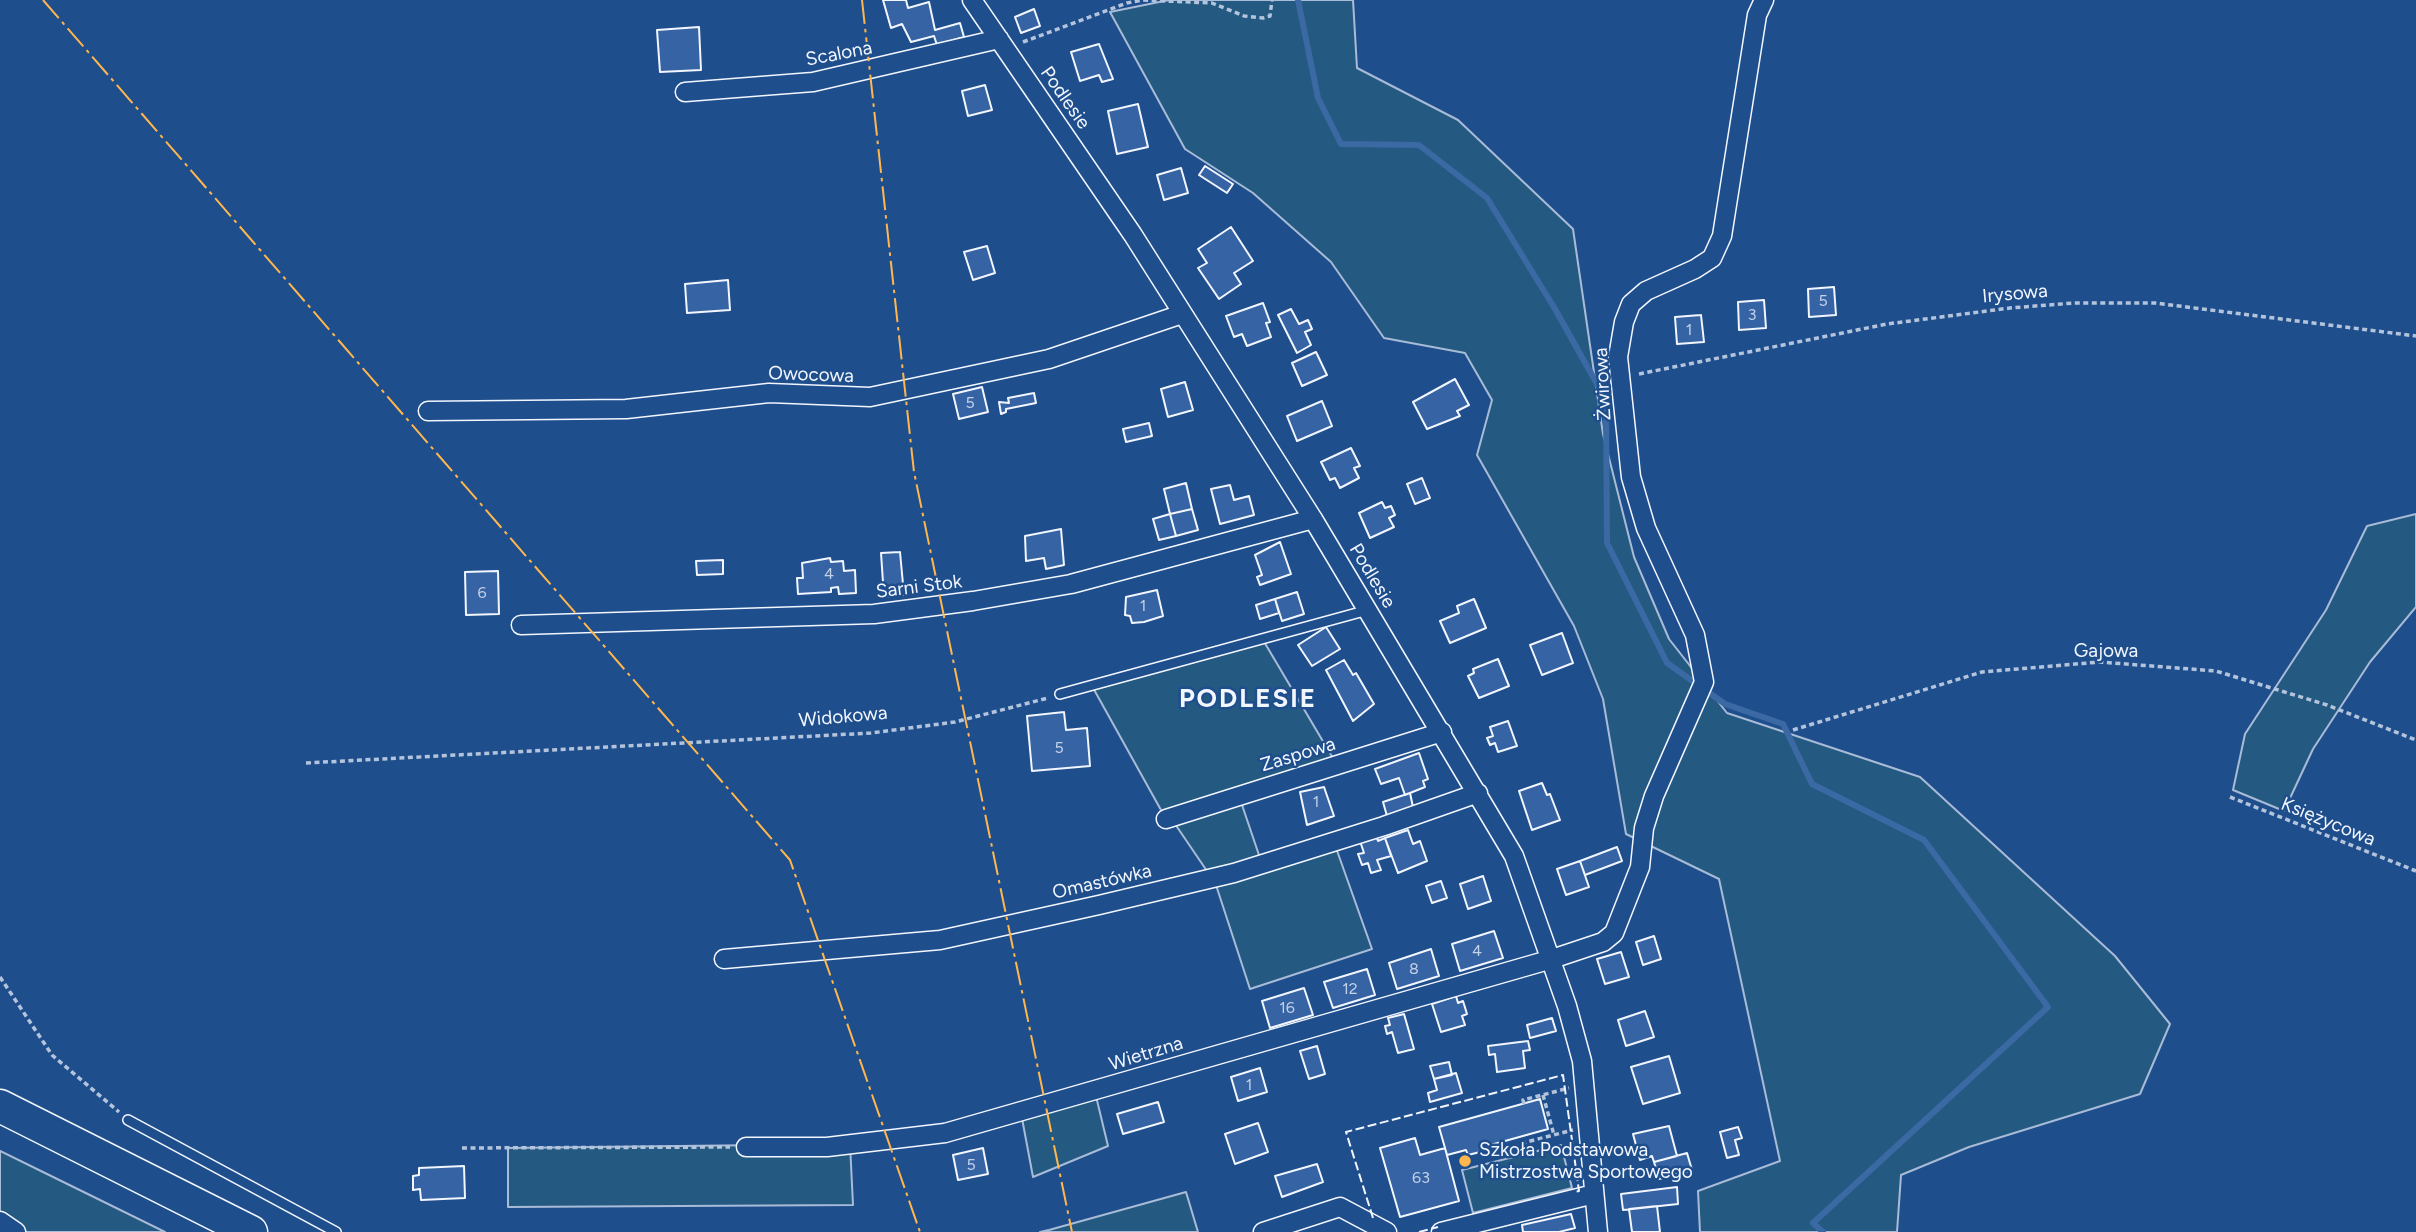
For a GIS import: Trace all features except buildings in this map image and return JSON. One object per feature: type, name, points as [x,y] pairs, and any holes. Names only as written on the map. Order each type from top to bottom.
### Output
[{"type":"highway","points":[[0,1106],[251,1232]]},
{"type":"street","name":"Podlesie","points":[[972,0],[1133,235],[1368,610],[1514,856],[1552,959],[1582,1061],[1598,1232]]},
{"type":"street","name":"Żwirowa","points":[[1701,689],[1695,635],[1646,528],[1631,477],[1618,356],[1624,323],[1631,304],[1646,291],[1695,269],[1712,258],[1723,236],[1757,15],[1764,0]]},
{"type":"street","name":"Scalona","points":[[685,92],[813,82],[1002,43]]},
{"type":"street","name":"Owocowa","points":[[428,411],[626,409],[769,393],[870,397],[1049,359],[1182,313]]},
{"type":"street","name":"Sarni Stok","points":[[521,625],[874,614],[973,601],[1071,584],[1312,519]]},
{"type":"street","name":"Wietrzna","points":[[746,1147],[827,1147],[946,1133],[1603,942],[1614,933],[1640,867],[1644,828],[1654,796],[1701,689]]},
{"type":"street","name":"Zaspowa","points":[[1166,819],[1442,732]]},
{"type":"street","name":"Omastówka","points":[[724,959],[940,940],[1086,908],[1234,873],[1478,793]]},
{"type":"street","points":[[1441,1232],[1594,1194]]},
{"type":"street","points":[[1264,1232],[1339,1207],[1387,1232]]},
{"type":"street","points":[[0,1221],[16,1232]]},
{"type":"lane","points":[[1060,695],[1368,610]]},
{"type":"lane","points":[[128,1120],[336,1232]]},
{"type":"path","points":[[1002,43],[1068,27],[1112,6],[1142,0],[1212,3],[1244,16],[1263,18],[1270,16],[1272,0]]},
{"type":"path","points":[[1212,3],[1218,0]]},
{"type":"path","name":"Irysowa","points":[[1621,378],[1887,324],[2010,307],[2074,303],[2155,303],[2416,336]]},
{"type":"path","name":"Gajowa","points":[[1793,730],[1982,672],[2100,662],[2217,671],[2327,705],[2416,740]]},
{"type":"path","name":"Widokowa","points":[[306,763],[871,733],[955,722],[1060,695]]},
{"type":"path","name":"Księżycowa","points":[[2230,797],[2416,871]]},
{"type":"path","points":[[0,977],[52,1055],[128,1120]]},
{"type":"path","points":[[1524,1104],[1523,1100],[1584,1084]]},
{"type":"path","points":[[1543,1095],[1554,1135]]},
{"type":"path","points":[[1512,1157],[1519,1144],[1588,1126]]},
{"type":"path","points":[[462,1148],[746,1147]]},
{"type":"shaded area","points":[[1169,0],[1353,0],[1357,68],[1458,120],[1573,229],[1603,434],[1634,557],[1669,639],[1727,713],[1920,777],[2115,956],[2170,1024],[2140,1094],[1969,1147],[1901,1175],[1897,1232],[1700,1232],[1698,1191],[1780,1161],[1719,879],[1626,834],[1603,699],[1574,626],[1477,455],[1492,400],[1465,353],[1384,338],[1331,262],[1253,193],[1185,149],[1110,12]]},
{"type":"shaded area","points":[[2416,514],[2416,607],[2370,662],[2313,749],[2284,811],[2233,790],[2245,734],[2326,610],[2367,526]]},
{"type":"shaded area","points":[[1263,640],[1337,765],[1166,819],[1092,686]]},
{"type":"shaded area","points":[[1240,799],[1260,858],[1209,874],[1173,821]]},
{"type":"shaded area","points":[[1335,845],[1372,949],[1250,989],[1215,882]]},
{"type":"shaded area","points":[[1095,1092],[1108,1146],[1033,1177],[1021,1113]]},
{"type":"shaded area","points":[[850,1144],[853,1205],[508,1207],[508,1148]]},
{"type":"shaded area","points":[[1561,1145],[1572,1188],[1473,1213],[1462,1170]]},
{"type":"shaded area","points":[[0,1151],[45,1173],[165,1232],[0,1232]]},
{"type":"shaded area","points":[[1186,1192],[1198,1232],[1040,1232],[1049,1230]]},
{"type":"waterway","points":[[1298,0],[1318,98],[1341,144],[1419,145],[1487,198],[1555,309],[1606,400],[1607,543],[1667,663],[1725,704],[1783,724],[1812,784],[1924,840],[2048,1007],[1813,1223],[1823,1232]]},
{"type":"fence","points":[[1373,1218],[1346,1132],[1563,1075],[1579,1191],[1574,1192]]},
{"type":"fence","points":[[1419,1232],[1438,1227]]},
{"type":"power","points":[[43,0],[790,860],[920,1232]]},
{"type":"power","points":[[862,0],[914,472],[1072,1232]]},
{"type":"place","name":"Szkoła Podstawowa Mistrzostwa Sportowego","points":[[1465,1161]]},
{"type":"district","name":"PODLESIE","points":[[1248,699]]}]
